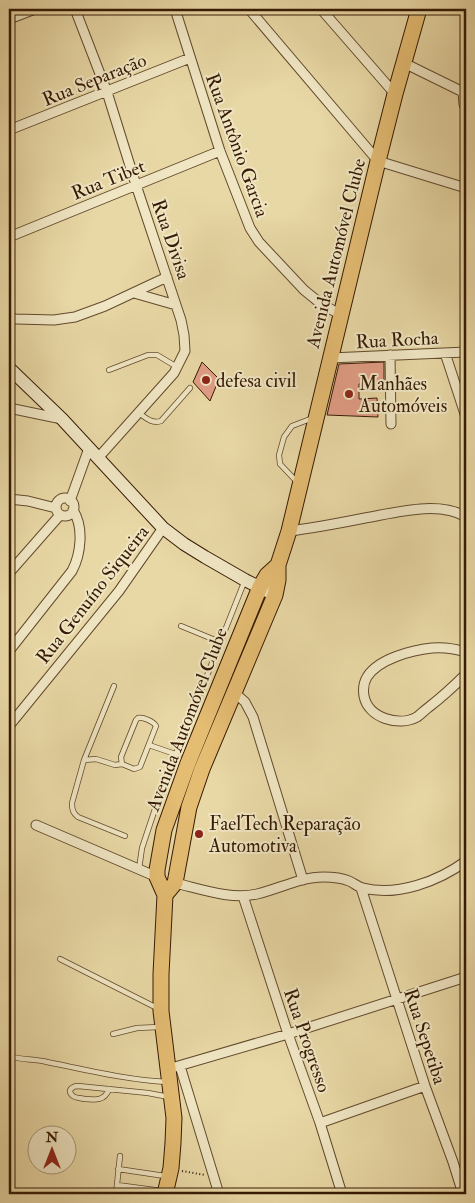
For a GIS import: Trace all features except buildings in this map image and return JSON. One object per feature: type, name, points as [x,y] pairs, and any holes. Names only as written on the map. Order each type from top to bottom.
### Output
[{"type":"main road","name":"Avenida Automóvel Clube","points":[[176,883],[188,807],[275,595],[278,565],[289,531],[378,161],[419,9]]},
{"type":"main road","name":"Avenida Automóvel Clube","points":[[156,877],[164,830],[181,758],[224,674],[260,588],[267,575],[278,565]]},
{"type":"main road","points":[[224,674],[227,685],[234,692]]},
{"type":"main road","points":[[181,758],[202,769]]},
{"type":"main road","points":[[156,877],[165,895],[160,974],[161,1011],[172,1072],[174,1118],[174,1144],[165,1193]]},
{"type":"main road","points":[[165,895],[176,883]]},
{"type":"street","points":[[9,19],[35,9]]},
{"type":"street","name":"Rua Divisa","points":[[76,9],[107,92],[136,185],[168,277],[184,335],[185,351],[174,373],[138,412],[93,453]]},
{"type":"street","name":"Rua Antônio Garcia","points":[[174,9],[220,151],[250,228],[260,242],[304,290],[320,303],[341,315]]},
{"type":"street","points":[[249,9],[378,161],[466,188]]},
{"type":"street","points":[[321,9],[395,94]]},
{"type":"street","name":"Rua Separação","points":[[9,130],[190,58]]},
{"type":"street","points":[[404,63],[464,92],[466,110]]},
{"type":"street","name":"Rua Tibet","points":[[9,237],[220,151]]},
{"type":"street","points":[[9,318],[54,320],[75,317],[168,277]]},
{"type":"street","points":[[134,293],[176,305]]},
{"type":"street","name":"Rua Rocha","points":[[330,358],[466,352]]},
{"type":"street","points":[[445,353],[466,417]]},
{"type":"street","points":[[390,355],[391,424]]},
{"type":"street","points":[[9,368],[62,419],[164,528],[184,544],[245,580],[275,595]]},
{"type":"street","points":[[9,408],[62,419]]},
{"type":"street","points":[[9,499],[35,503],[68,515],[93,453]]},
{"type":"street","points":[[9,573],[58,511],[57,503],[61,499],[66,498],[72,505],[79,531],[80,542],[76,563],[72,571],[9,651]]},
{"type":"street","points":[[289,531],[425,509],[444,510],[466,516]]},
{"type":"street","name":"Rua Genuíno Siqueira","points":[[9,726],[118,591],[164,528]]},
{"type":"street","points":[[466,652],[433,648],[409,652],[387,660],[375,668],[366,678],[363,690],[365,700],[370,709],[379,716],[390,720],[403,721],[416,717],[466,674]]},
{"type":"street","points":[[234,692],[246,702],[253,717],[303,880]]},
{"type":"street","points":[[36,824],[156,877]]},
{"type":"street","points":[[176,883],[218,893],[243,896],[319,877],[337,878],[349,881],[361,888],[386,891],[434,880],[466,861]]},
{"type":"street","name":"Rua Sepetiba","points":[[361,888],[425,1086],[463,1194]]},
{"type":"street","name":"Rua Progresso","points":[[243,896],[288,1034],[320,1123],[342,1194]]},
{"type":"street","points":[[220,1194],[172,1072],[466,977]]},
{"type":"street","points":[[320,1123],[425,1086]]},
{"type":"lane","points":[[109,370],[148,355],[157,355],[177,367]]},
{"type":"lane","points":[[138,412],[152,421],[161,421],[190,388]]},
{"type":"lane","points":[[300,485],[280,464],[279,455],[284,437],[292,426],[316,417]]},
{"type":"lane","points":[[139,869],[147,829],[181,758],[220,642],[245,580]]},
{"type":"lane","points":[[181,626],[220,642]]},
{"type":"lane","points":[[114,686],[84,760],[72,803],[73,811],[78,817],[125,836]]},
{"type":"lane","points":[[84,760],[96,759],[115,766],[122,764],[138,769],[156,726],[154,723],[141,718],[136,720],[121,757],[122,764]]},
{"type":"lane","points":[[148,745],[181,758]]},
{"type":"lane","points":[[60,959],[161,1011]]},
{"type":"lane","points":[[112,1034],[137,1028],[163,1027]]},
{"type":"lane","points":[[9,1056],[43,1061],[98,1074],[146,1081],[172,1072]]},
{"type":"lane","points":[[109,1089],[102,1099],[94,1100],[74,1097],[70,1091],[74,1086],[109,1089],[148,1093],[172,1097]]},
{"type":"lane","points":[[116,1194],[120,1156]]},
{"type":"lane","points":[[118,1169],[170,1172]]},
{"type":"lane","points":[[117,1185],[165,1193]]},
{"type":"path","points":[[170,1172],[214,1177]]},
{"type":"place","name":"defesa civil","points":[[206,380]]},
{"type":"place","name":"Manhães Automóveis","points":[[349,394]]},
{"type":"place","name":"FaelTech Reparação Automotiva","points":[[199,834]]}]
